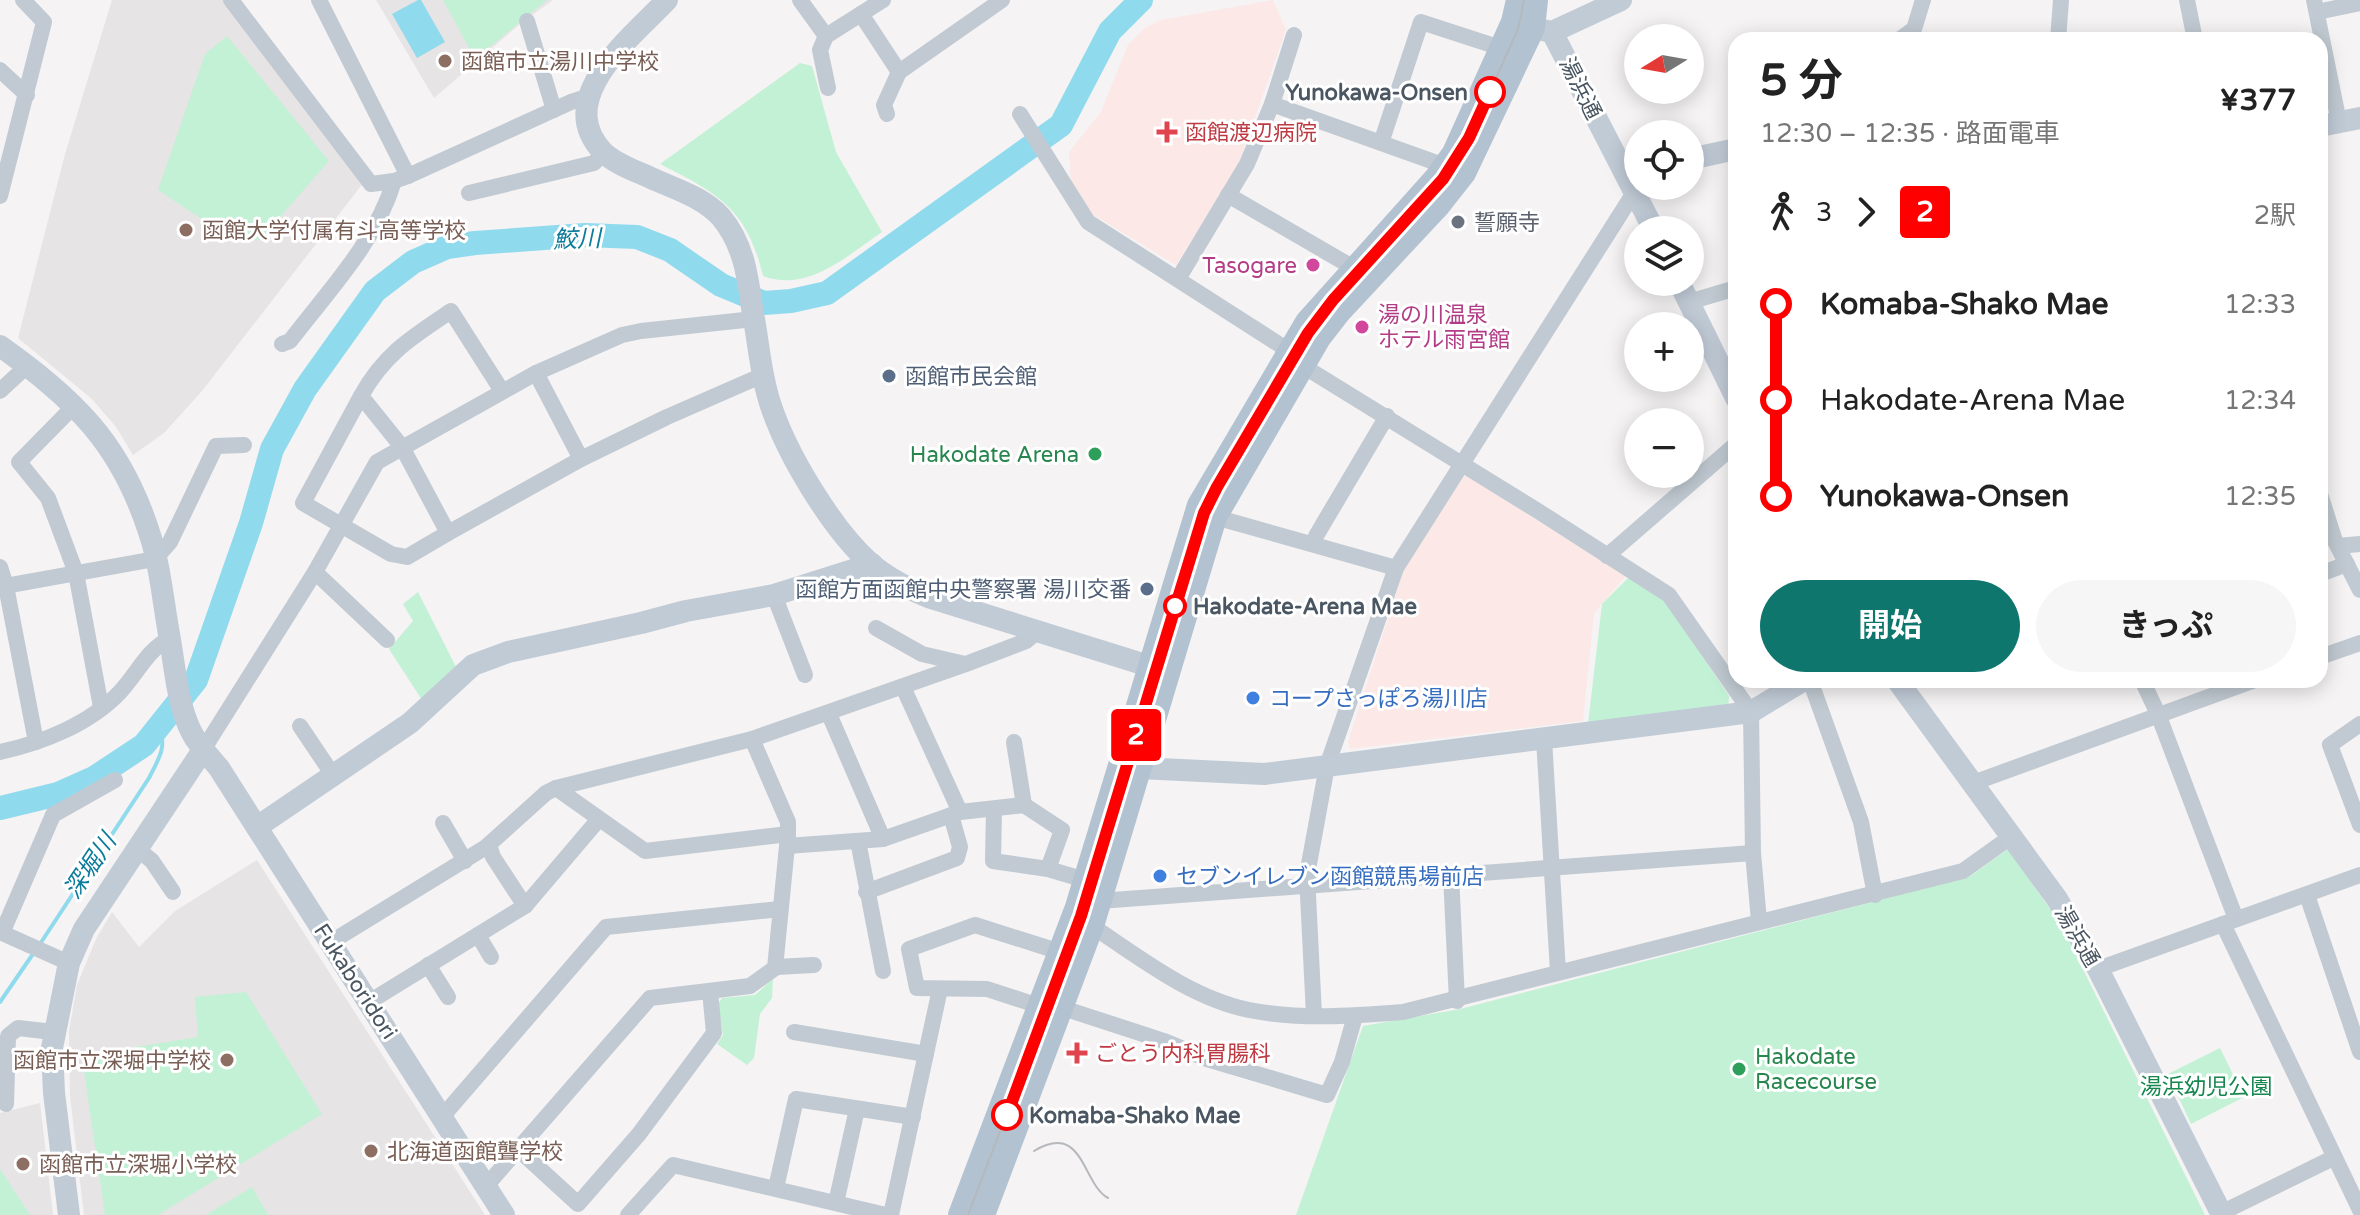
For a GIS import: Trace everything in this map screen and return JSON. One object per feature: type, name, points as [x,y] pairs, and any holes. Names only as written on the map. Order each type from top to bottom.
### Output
[{"type":"main road","points":[[960,1215],[1130,765],[1158,669],[1199,505],[1296,359],[1438,206],[1536,0]]},
{"type":"main road","points":[[1158,669],[1215,517],[1296,359],[1314,312],[1454,169],[1454,153],[1501,48],[1529,20]]},
{"type":"main road","points":[[983,1215],[1092,926],[1085,890]]},
{"type":"street","points":[[0,196],[4,166],[27,95],[44,22],[23,0]]},
{"type":"street","points":[[231,0],[371,184],[401,178],[587,97]]},
{"type":"street","points":[[319,0],[401,178]]},
{"type":"street","points":[[667,0],[603,70],[587,97],[589,129],[603,153],[711,208],[735,238],[745,261],[763,375],[775,418],[793,456],[839,527],[872,564],[893,580],[928,597],[1158,669]]},
{"type":"street","points":[[800,0],[826,36]]},
{"type":"street","points":[[828,88],[820,50],[826,36],[883,0]]},
{"type":"street","points":[[887,114],[884,105],[899,72],[1002,0]]},
{"type":"street","points":[[1529,20],[1621,0]]},
{"type":"street","points":[[1910,32],[1914,29],[1923,0]]},
{"type":"street","points":[[2059,32],[2061,0]]},
{"type":"street","points":[[2187,0],[2193,32]]},
{"type":"street","points":[[2321,32],[2315,6],[2360,3]]},
{"type":"street","points":[[861,14],[899,72]]},
{"type":"street","name":"湯浜通","points":[[1529,20],[1624,159]]},
{"type":"street","points":[[527,21],[554,110]]},
{"type":"street","points":[[1381,143],[1421,22],[1501,48]]},
{"type":"street","points":[[1178,279],[1247,164],[1272,104],[1294,35]]},
{"type":"street","points":[[2328,66],[2340,122]]},
{"type":"street","points":[[0,70],[27,95]]},
{"type":"street","points":[[1272,104],[1454,169]]},
{"type":"street","points":[[1020,114],[1088,222],[1296,359],[1669,595],[1728,679]]},
{"type":"street","points":[[1704,156],[1728,151]]},
{"type":"street","points":[[469,193],[594,163],[603,153]]},
{"type":"street","points":[[282,344],[290,341],[363,246],[401,178]]},
{"type":"street","points":[[1228,195],[1354,268]]},
{"type":"street","points":[[1314,1015],[1307,885],[1327,766],[1396,568],[1629,200]]},
{"type":"street","points":[[1704,290],[1728,289]]},
{"type":"street","points":[[1686,296],[1728,379]]},
{"type":"street","points":[[502,391],[451,311],[404,343],[375,371],[303,503],[391,554],[407,557],[581,459],[763,375]]},
{"type":"street","points":[[69,1215],[54,1093],[53,1032],[69,963],[84,929],[203,750],[315,572],[377,462],[536,373],[622,335],[754,317]]},
{"type":"street","name":"Fukaboridori","points":[[0,346],[75,405],[118,461],[142,514],[155,559],[189,727],[219,768],[504,1215]]},
{"type":"street","points":[[0,391],[28,365]]},
{"type":"street","points":[[536,373],[581,459]]},
{"type":"street","points":[[361,396],[402,447],[448,533]]},
{"type":"street","points":[[75,405],[19,462],[48,498],[76,573],[101,707]]},
{"type":"street","points":[[1316,536],[1387,416]]},
{"type":"street","points":[[3,587],[155,559],[170,542],[216,446],[244,445]]},
{"type":"street","points":[[1607,556],[1728,451]]},
{"type":"street","points":[[1215,517],[1396,568]]},
{"type":"street","points":[[2328,517],[2338,546],[2360,590]]},
{"type":"street","points":[[2338,546],[2360,544]]},
{"type":"street","points":[[257,827],[410,723],[473,665],[482,661],[508,652],[686,611],[774,595],[872,564]]},
{"type":"street","points":[[2328,571],[2347,564]]},
{"type":"street","points":[[0,567],[36,742]]},
{"type":"street","points":[[315,572],[387,640]]},
{"type":"street","points":[[774,595],[805,675]]},
{"type":"street","points":[[876,628],[922,654],[966,664]]},
{"type":"street","points":[[331,942],[489,845],[546,793],[556,788],[752,739],[829,714],[1026,641],[1038,631]]},
{"type":"street","points":[[0,752],[64,730],[101,707],[118,695],[158,645],[170,638]]},
{"type":"street","points":[[2328,654],[2360,643]]},
{"type":"street","points":[[866,892],[957,858],[960,847],[955,814],[903,687]]},
{"type":"street","points":[[1734,688],[1751,712],[1753,853],[1759,921]]},
{"type":"street","points":[[1130,765],[1264,774],[1751,712],[1793,688]]},
{"type":"street","points":[[1810,688],[1861,822],[1875,895]]},
{"type":"street","name":"湯浜通","points":[[1903,688],[2057,899],[2098,969],[2221,1214]]},
{"type":"street","points":[[2146,688],[2158,714],[2229,922],[2333,1158],[2360,1210]]},
{"type":"street","points":[[1973,783],[2232,688]]},
{"type":"street","points":[[829,714],[883,839]]},
{"type":"street","points":[[2360,724],[2330,745],[2360,825]]},
{"type":"street","points":[[300,726],[333,775]]},
{"type":"street","points":[[752,739],[788,822],[776,967]]},
{"type":"street","points":[[1544,739],[1558,972]]},
{"type":"street","points":[[1014,742],[1024,805]]},
{"type":"street","points":[[69,963],[1,932],[53,815],[115,780]]},
{"type":"street","points":[[556,788],[645,851],[787,840],[883,839],[955,814],[1024,805],[1062,830],[1048,869]]},
{"type":"street","points":[[994,809],[993,861],[1048,869],[1085,890],[1307,885],[1753,853]]},
{"type":"street","points":[[369,1002],[525,906],[599,819]]},
{"type":"street","points":[[443,823],[465,861]]},
{"type":"street","points":[[1092,926],[1179,982],[1246,1009],[1332,1018],[1403,1012],[1457,1001],[1558,972],[1963,871],[2012,836]]},
{"type":"street","points":[[858,841],[883,971]]},
{"type":"street","points":[[489,845],[493,857],[525,906]]},
{"type":"street","points":[[146,856],[173,892]]},
{"type":"street","points":[[1451,875],[1457,1001]]},
{"type":"street","points":[[2098,969],[2360,875]]},
{"type":"street","points":[[2307,895],[2360,1052]]},
{"type":"street","points":[[442,1117],[606,927],[780,909]]},
{"type":"street","points":[[1030,1003],[987,989],[917,988],[909,949],[975,925],[1051,949]]},
{"type":"street","points":[[478,935],[491,957]]},
{"type":"street","points":[[428,965],[448,997]]},
{"type":"street","points":[[486,1186],[650,998],[750,986],[776,967],[814,965]]},
{"type":"street","points":[[628,1215],[673,1165],[889,1215],[940,989]]},
{"type":"street","points":[[518,1149],[578,1204],[639,1134],[714,1033],[710,991]]},
{"type":"street","points":[[1072,1011],[1164,1041],[1207,1059],[1327,1095],[1342,1062],[1355,1016]]},
{"type":"street","points":[[6,1104],[8,1036],[18,1028],[53,1032]]},
{"type":"street","points":[[794,1032],[926,1054]]},
{"type":"street","points":[[776,1188],[796,1099],[913,1117]]},
{"type":"street","points":[[836,1203],[857,1109]]},
{"type":"street","points":[[2221,1214],[2333,1158]]},
{"type":"shaded area","name":"函館大学付属有斗高等学校","points":[[112,0],[225,0],[364,182],[202,391],[164,433],[133,455],[116,427],[92,399],[18,338],[65,154]]},
{"type":"shaded area","name":"函館市立湯川中学校","points":[[376,0],[553,0],[521,23],[434,98]]},
{"type":"shaded area","name":"函館渡辺病院","points":[[1273,0],[1286,30],[1238,165],[1176,265],[1092,214],[1071,181],[1069,152],[1101,112],[1128,45],[1145,28],[1161,20]]},
{"type":"shaded area","points":[[1465,475],[1626,576],[1594,613],[1583,721],[1350,749],[1348,742],[1404,569]]},
{"type":"shaded area","name":"函館市立深堀中学校","points":[[257,860],[485,1215],[84,1215],[70,1096],[69,1031],[77,985],[96,939],[112,912],[139,947],[175,911]]},
{"type":"shaded area","name":"函館市立深堀小学校","points":[[40,1103],[53,1215],[0,1215],[0,1113]]},
{"type":"green space","points":[[443,0],[547,0],[475,59]]},
{"type":"green space","points":[[227,36],[329,161],[260,240],[232,239],[158,190],[205,54]]},
{"type":"green space","points":[[800,63],[812,66],[836,152],[882,232],[841,261],[811,276],[779,280],[763,276],[748,234],[728,206],[699,185],[660,164]]},
{"type":"green space","points":[[1628,578],[1664,599],[1729,696],[1728,709],[1588,724],[1602,604]]},
{"type":"green space","points":[[418,592],[456,667],[422,700],[389,649],[413,621],[403,604]]},
{"type":"green space","name":"Hakodate Racecourse","points":[[2008,849],[2061,925],[2205,1215],[1296,1215],[1363,1026],[1460,1009],[1969,877]]},
{"type":"green space","points":[[773,979],[772,998],[760,1014],[754,1058],[747,1065],[717,1044],[723,1035],[718,1004],[722,998],[755,995]]},
{"type":"green space","points":[[246,992],[322,1114],[158,1215],[105,1215],[84,1071],[98,1053],[198,1037],[195,997]]},
{"type":"green space","name":"湯浜幼児公園","points":[[2220,1048],[2244,1097],[2191,1124],[2168,1074]]},
{"type":"green space","points":[[0,1169],[30,1215],[0,1215]]},
{"type":"green space","points":[[252,1187],[268,1215],[206,1215]]},
{"type":"water","points":[[421,0],[445,42],[417,58],[392,14]]},
{"type":"waterway","name":"鮫川","points":[[0,808],[58,794],[94,778],[144,745],[196,680],[251,523],[272,449],[305,389],[375,291],[413,262],[447,247],[475,243],[585,235],[637,237],[670,250],[721,285],[764,303],[827,293],[1061,125],[1110,31],[1141,0]]},
{"type":"waterway","name":"深堀川","points":[[40,944],[149,778],[162,747],[160,725]]},
{"type":"waterway","name":"深堀川","points":[[0,1002],[35,951]]},
{"type":"tram line","points":[[968,1215],[1074,938],[1204,513],[1308,333],[1333,300],[1451,168],[1469,138],[1518,29],[1524,0]]},
{"type":"tram line","name":"2","points":[[1007,1115],[1081,916],[1204,513],[1308,333],[1333,300],[1443,179],[1469,138],[1490,92]]},
{"type":"tram line","points":[[1034,1151],[1050,1144],[1063,1144],[1073,1149],[1099,1191],[1108,1198]]},
{"type":"place","name":"函館市立湯川中学校","points":[[445,61]]},
{"type":"place","name":"Yunokawa-Onsen","points":[[1490,92]]},
{"type":"place","name":"函館渡辺病院","points":[[1167,132]]},
{"type":"place","name":"誓願寺","points":[[1458,222]]},
{"type":"place","name":"函館大学付属有斗高等学校","points":[[186,230]]},
{"type":"place","name":"Tasogare","points":[[1313,265]]},
{"type":"place","name":"湯の川温泉 ホテル雨宮館","points":[[1362,327]]},
{"type":"place","name":"函館市民会館","points":[[889,376]]},
{"type":"place","name":"Hakodate Arena","points":[[1095,454]]},
{"type":"place","name":"函館方面函館中央警察署 湯川交番","points":[[1147,589]]},
{"type":"place","name":"Hakodate-Arena Mae","points":[[1175,606]]},
{"type":"place","name":"コープさっぽろ湯川店","points":[[1253,698]]},
{"type":"place","name":"セブンイレブン函館競馬場前店","points":[[1160,876]]},
{"type":"place","name":"ごとう内科胃腸科","points":[[1077,1053]]},
{"type":"place","name":"函館市立深堀中学校","points":[[227,1060]]},
{"type":"place","name":"Hakodate Racecourse","points":[[1739,1069]]},
{"type":"place","name":"Komaba-Shako Mae","points":[[1007,1115]]},
{"type":"place","name":"北海道函館聾学校","points":[[371,1151]]},
{"type":"place","name":"函館市立深堀小学校","points":[[23,1164]]}]
